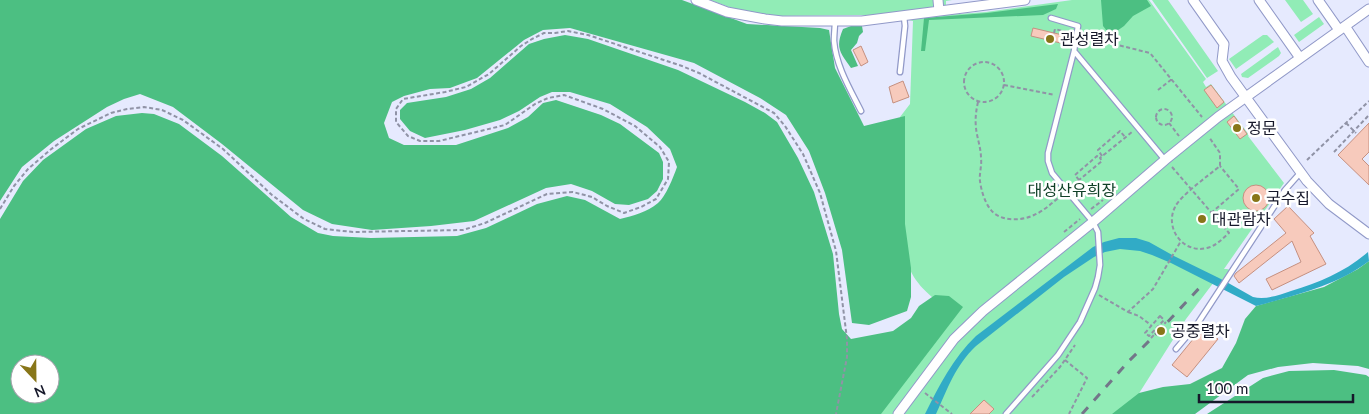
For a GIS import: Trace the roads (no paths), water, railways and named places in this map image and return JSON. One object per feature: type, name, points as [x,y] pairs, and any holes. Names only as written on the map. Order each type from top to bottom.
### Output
[{"type":"street","points":[[696,0],[727,12],[748,17],[782,21],[862,21],[904,14],[1024,0]]},
{"type":"street","points":[[938,0],[939,11]]},
{"type":"street","points":[[1193,0],[1224,44],[1222,61],[1231,77],[1307,181],[1329,204],[1369,234]]},
{"type":"street","points":[[1259,0],[1300,58]]},
{"type":"street","points":[[1318,0],[1369,62]]},
{"type":"street","points":[[898,414],[954,339],[968,325],[1218,117],[1369,8]]},
{"type":"lane","points":[[900,72],[905,26],[904,14]]},
{"type":"lane","points":[[1006,414],[1058,355],[1080,322],[1098,277],[1100,255],[1098,232],[1093,222],[1052,173],[1048,162],[1048,153],[1074,52],[1078,26],[1051,18]]},
{"type":"lane","points":[[836,21],[834,40],[837,59],[861,111]]},
{"type":"lane","points":[[1074,52],[1165,160]]},
{"type":"lane","points":[[1176,349],[1198,323],[1285,190],[1301,172]]},
{"type":"water","points":[[1119,238],[1136,238],[1149,242],[1258,298],[1302,288],[1322,280],[1341,271],[1368,252],[1369,261],[1356,270],[1329,283],[1301,294],[1256,306],[1152,255],[1140,251],[1120,249],[1105,252],[1064,277],[976,346],[957,369],[936,414],[925,414],[953,363],[976,336],[1093,247]]},
{"type":"railway","points":[[1082,414],[1128,362],[1204,283]]},
{"type":"place","name":"관성렬차","points":[[1050,39]]},
{"type":"place","name":"정문","points":[[1237,128]]},
{"type":"place","name":"국수집","points":[[1256,198]]},
{"type":"place","name":"대관람차","points":[[1202,219]]},
{"type":"place","name":"공중렬차","points":[[1161,331]]},
{"type":"park label","name":"대성산유희장","points":[[1072,190]]}]
